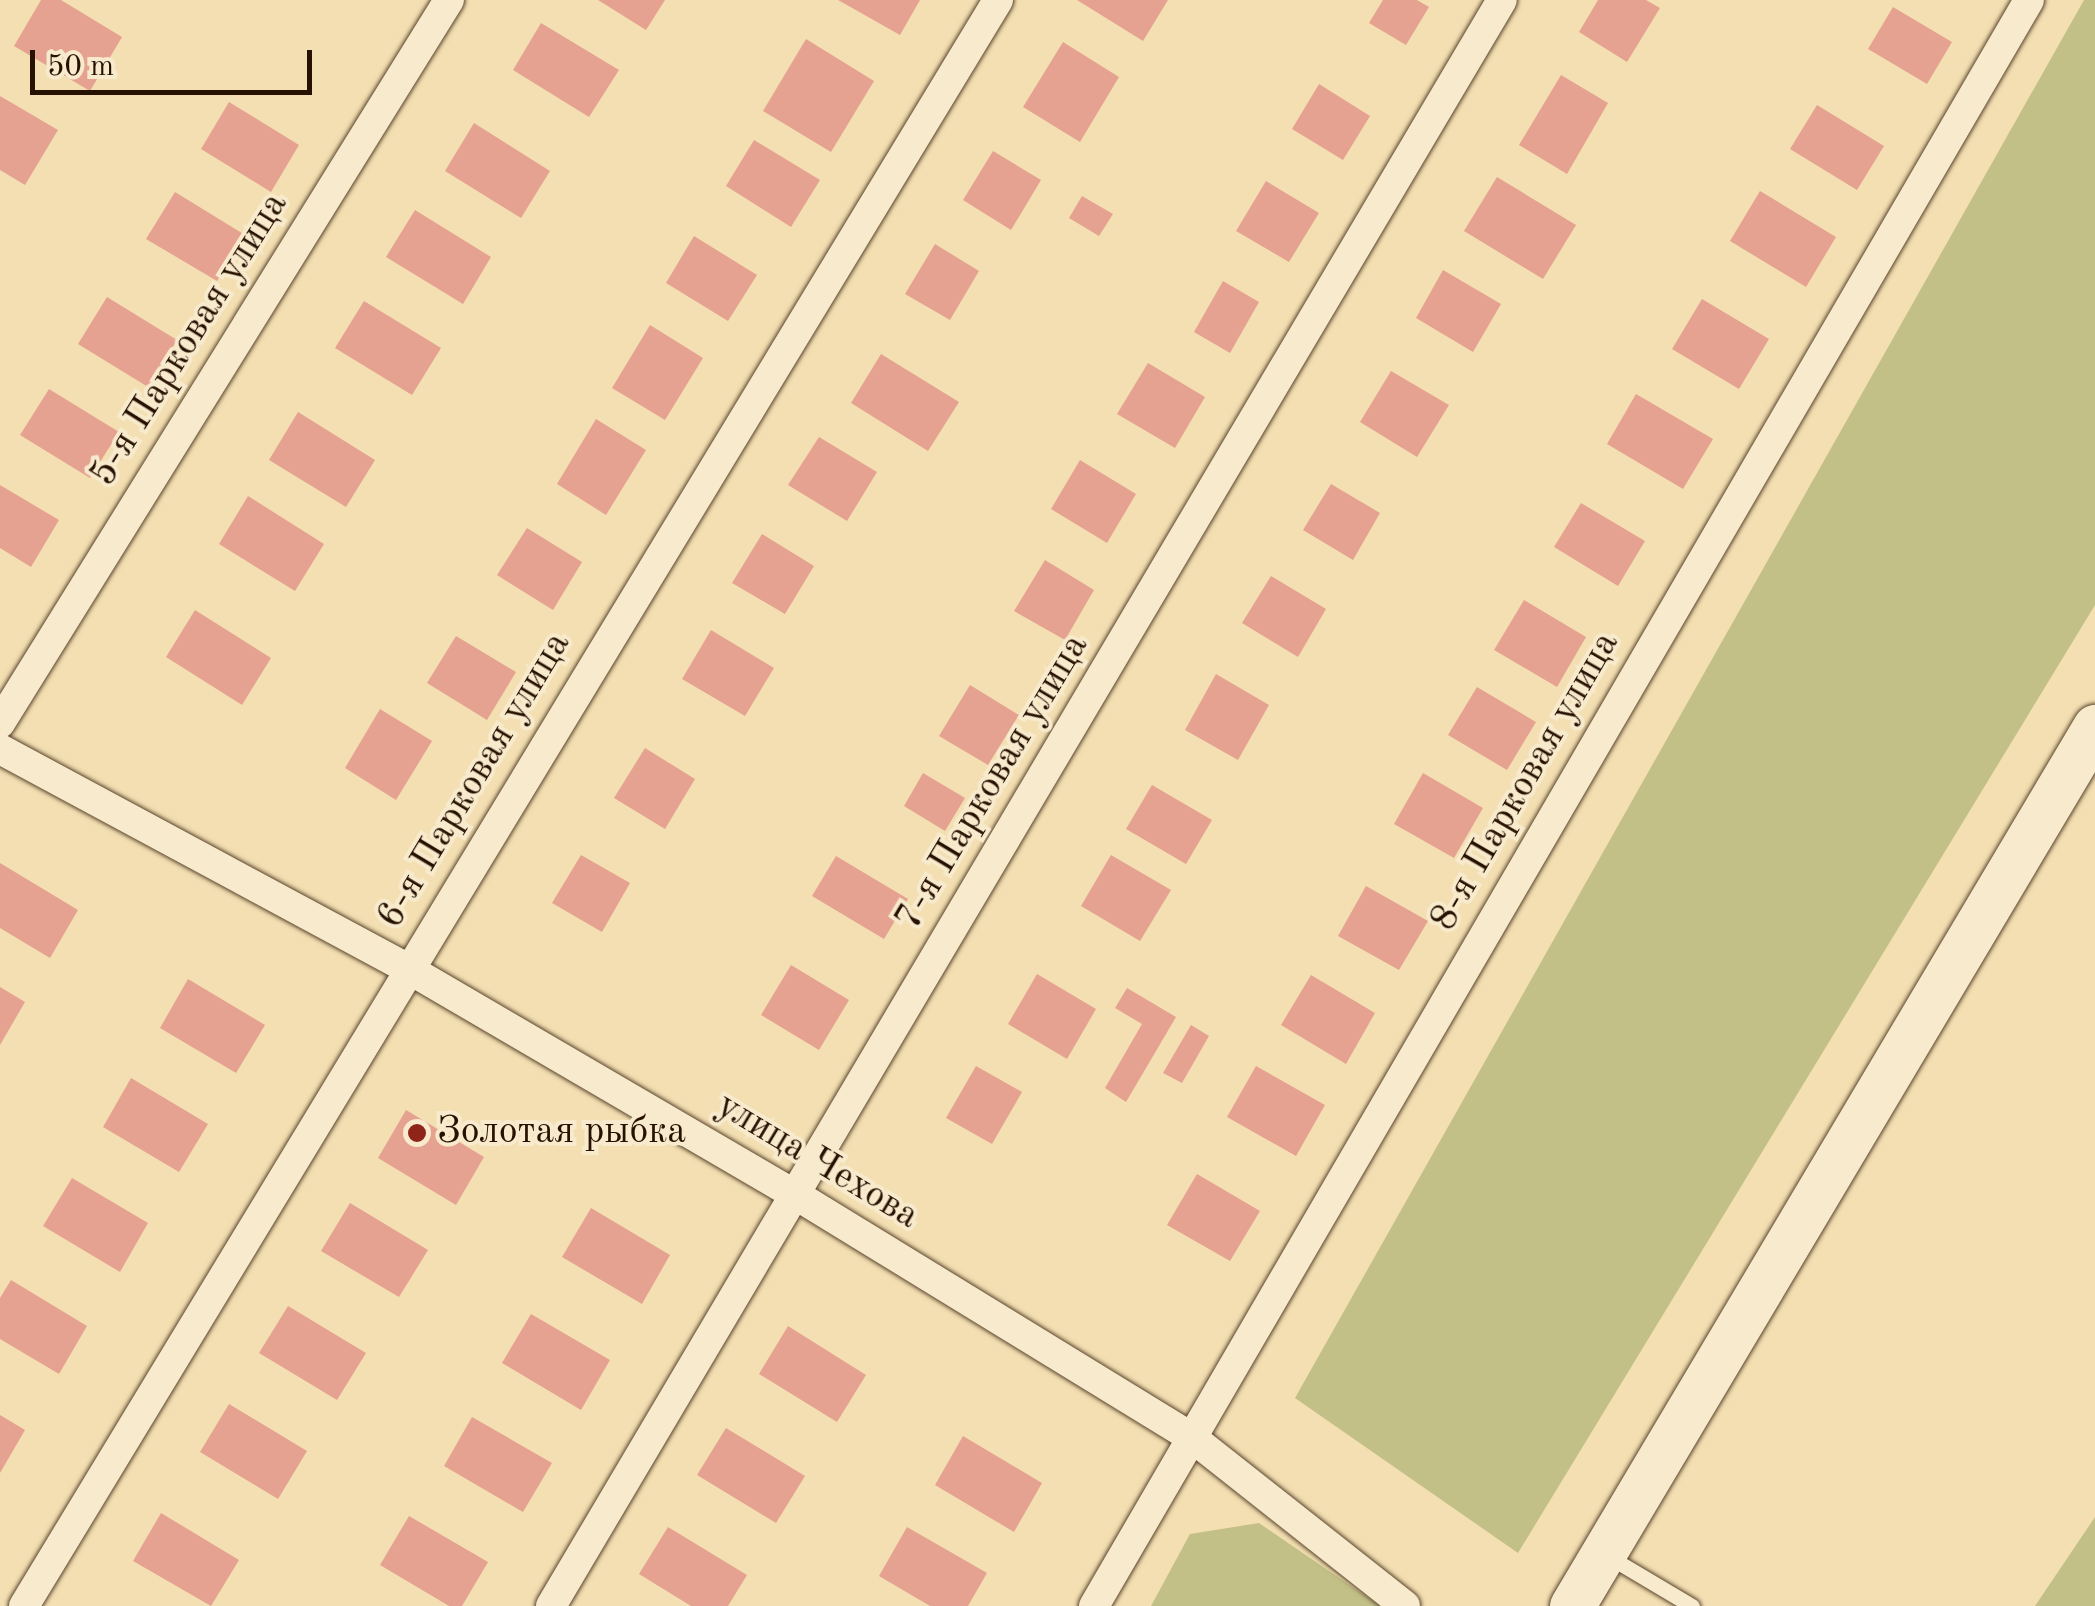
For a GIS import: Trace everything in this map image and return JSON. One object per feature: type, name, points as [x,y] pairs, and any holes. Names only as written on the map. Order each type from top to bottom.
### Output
[{"type":"main road","points":[[1572,1606],[2095,728]]},
{"type":"street","name":"5-я Парковая улица","points":[[0,723],[448,0]]},
{"type":"street","name":"6-я Парковая улица","points":[[24,1606],[407,968],[998,0]]},
{"type":"street","name":"7-я Парковая улица","points":[[551,1606],[1502,0]]},
{"type":"street","name":"8-я Парковая улица","points":[[1094,1606],[2029,0]]},
{"type":"street","name":"улица Чехова","points":[[0,749],[407,968],[796,1194],[1190,1436],[1405,1606]]},
{"type":"lane","points":[[1602,1553],[1692,1606]]},
{"type":"shaded area","points":[[2084,0],[2095,0],[2095,605],[1518,1553],[1295,1398]]},
{"type":"shaded area","points":[[2095,1517],[2095,1606],[2035,1606]]},
{"type":"shaded area","points":[[1259,1523],[1380,1606],[1151,1606],[1190,1534]]},
{"type":"building","points":[[41,0],[61,0],[122,37],[90,91],[14,46]]},
{"type":"building","points":[[598,0],[665,0],[646,30]]},
{"type":"building","points":[[838,0],[920,0],[900,35]]},
{"type":"building","points":[[1077,0],[1168,0],[1143,41]]},
{"type":"building","points":[[1383,0],[1417,0],[1429,7],[1406,45],[1369,23]]},
{"type":"building","points":[[1598,0],[1646,0],[1660,8],[1627,62],[1579,32]]},
{"type":"building","points":[[1893,7],[1952,42],[1927,84],[1868,49]]},
{"type":"building","points":[[541,23],[619,70],[589,117],[513,70]]},
{"type":"building","points":[[806,39],[874,81],[831,152],[763,111]]},
{"type":"building","points":[[1063,42],[1119,77],[1080,142],[1023,107]]},
{"type":"building","points":[[1561,75],[1608,103],[1567,174],[1519,145]]},
{"type":"building","points":[[1319,84],[1370,116],[1343,160],[1292,129]]},
{"type":"building","points":[[0,96],[58,130],[25,185],[0,170]]},
{"type":"building","points":[[229,102],[299,145],[271,192],[201,149]]},
{"type":"building","points":[[1817,105],[1884,146],[1857,190],[1790,149]]},
{"type":"building","points":[[474,123],[550,171],[521,218],[445,171]]},
{"type":"building","points":[[754,140],[820,180],[791,227],[726,186]]},
{"type":"building","points":[[993,151],[1041,180],[1011,230],[963,200]]},
{"type":"building","points":[[1497,177],[1576,225],[1543,279],[1464,231]]},
{"type":"building","points":[[1266,181],[1319,213],[1289,262],[1236,231]]},
{"type":"building","points":[[1760,191],[1836,237],[1806,287],[1730,241]]},
{"type":"building","points":[[175,192],[245,235],[217,281],[146,239]]},
{"type":"building","points":[[1082,196],[1113,214],[1099,236],[1069,218]]},
{"type":"building","points":[[415,210],[491,257],[463,304],[386,257]]},
{"type":"building","points":[[694,236],[757,275],[728,321],[666,283]]},
{"type":"building","points":[[935,244],[979,271],[950,320],[905,294]]},
{"type":"building","points":[[1443,270],[1501,304],[1473,352],[1416,318]]},
{"type":"building","points":[[1223,281],[1259,302],[1230,353],[1194,332]]},
{"type":"building","points":[[107,297],[177,340],[148,387],[78,344]]},
{"type":"building","points":[[1702,299],[1769,339],[1739,389],[1672,349]]},
{"type":"building","points":[[364,301],[441,348],[412,395],[335,348]]},
{"type":"building","points":[[650,325],[703,358],[665,420],[612,388]]},
{"type":"building","points":[[881,354],[959,402],[928,451],[851,403]]},
{"type":"building","points":[[1148,363],[1205,397],[1175,448],[1117,414]]},
{"type":"building","points":[[1391,371],[1449,405],[1417,457],[1360,422]]},
{"type":"building","points":[[49,389],[119,432],[90,478],[20,435]]},
{"type":"building","points":[[1636,394],[1713,439],[1683,489],[1607,444]]},
{"type":"building","points":[[298,412],[375,460],[346,507],[269,460]]},
{"type":"building","points":[[596,419],[646,450],[606,515],[557,484]]},
{"type":"building","points":[[819,437],[877,472],[847,521],[788,485]]},
{"type":"building","points":[[1080,460],[1136,494],[1107,543],[1051,509]]},
{"type":"building","points":[[1331,484],[1380,513],[1353,560],[1303,530]]},
{"type":"building","points":[[0,485],[59,520],[31,567],[0,548]]},
{"type":"building","points":[[248,496],[324,544],[295,591],[219,544]]},
{"type":"building","points":[[1581,503],[1645,541],[1618,586],[1554,547]]},
{"type":"building","points":[[527,528],[582,562],[553,610],[497,575]]},
{"type":"building","points":[[762,534],[814,566],[785,614],[732,583]]},
{"type":"building","points":[[1045,560],[1094,590],[1065,640],[1014,611]]},
{"type":"building","points":[[1271,576],[1326,609],[1298,657],[1242,623]]},
{"type":"building","points":[[1524,600],[1586,637],[1557,687],[1494,650]]},
{"type":"building","points":[[195,610],[271,658],[242,705],[166,657]]},
{"type":"building","points":[[711,630],[774,668],[745,716],[682,679]]},
{"type":"building","points":[[456,636],[516,672],[487,720],[427,683]]},
{"type":"building","points":[[1216,674],[1269,705],[1238,760],[1185,730]]},
{"type":"building","points":[[970,685],[1019,715],[988,765],[939,736]]},
{"type":"building","points":[[1477,687],[1536,722],[1507,770],[1448,735]]},
{"type":"building","points":[[380,709],[432,741],[396,800],[345,768]]},
{"type":"building","points":[[645,748],[695,779],[665,829],[614,798]]},
{"type":"building","points":[[923,773],[965,798],[945,831],[904,806]]},
{"type":"building","points":[[1423,773],[1483,808],[1454,858],[1394,824]]},
{"type":"building","points":[[1152,785],[1212,820],[1186,864],[1126,829]]},
{"type":"building","points":[[581,855],[630,883],[602,932],[552,903]]},
{"type":"building","points":[[1111,855],[1171,890],[1140,941],[1081,906]]},
{"type":"building","points":[[836,856],[908,899],[884,939],[812,896]]},
{"type":"building","points":[[0,863],[78,910],[50,958],[0,928]]},
{"type":"building","points":[[1366,886],[1428,921],[1399,970],[1338,936]]},
{"type":"building","points":[[791,965],[849,1000],[819,1050],[761,1015]]},
{"type":"building","points":[[1037,974],[1096,1009],[1067,1059],[1008,1024]]},
{"type":"building","points":[[1311,975],[1375,1013],[1346,1064],[1281,1025]]},
{"type":"building","points":[[188,979],[265,1025],[236,1073],[160,1028]]},
{"type":"building","points":[[0,987],[25,1002],[0,1045]]},
{"type":"building","points":[[1127,988],[1176,1017],[1126,1102],[1105,1088],[1142,1024],[1115,1008]]},
{"type":"building","points":[[1191,1025],[1209,1036],[1182,1083],[1163,1073]]},
{"type":"building","points":[[976,1066],[1022,1092],[992,1144],[946,1118]]},
{"type":"building","points":[[1256,1066],[1325,1105],[1296,1156],[1227,1117]]},
{"type":"building","points":[[131,1078],[208,1124],[179,1172],[103,1127]]},
{"type":"building","points":[[406,1110],[484,1157],[456,1205],[378,1158]]},
{"type":"building","points":[[1197,1174],[1260,1211],[1230,1261],[1167,1225]]},
{"type":"building","points":[[72,1178],[148,1223],[120,1272],[43,1226]]},
{"type":"building","points":[[350,1203],[428,1250],[399,1297],[321,1251]]},
{"type":"building","points":[[591,1208],[670,1255],[642,1304],[562,1257]]},
{"type":"building","points":[[11,1280],[87,1326],[59,1374],[0,1339],[0,1298]]},
{"type":"building","points":[[288,1306],[366,1353],[337,1400],[259,1353]]},
{"type":"building","points":[[531,1314],[610,1360],[581,1410],[502,1363]]},
{"type":"building","points":[[788,1326],[866,1375],[837,1422],[759,1374]]},
{"type":"building","points":[[229,1404],[307,1451],[278,1499],[200,1452]]},
{"type":"building","points":[[0,1415],[25,1430],[0,1473]]},
{"type":"building","points":[[472,1417],[552,1463],[523,1512],[444,1466]]},
{"type":"building","points":[[726,1428],[805,1476],[776,1523],[697,1475]]},
{"type":"building","points":[[963,1436],[1042,1483],[1014,1532],[935,1485]]},
{"type":"building","points":[[161,1513],[239,1560],[211,1606],[133,1561]]},
{"type":"building","points":[[409,1516],[488,1562],[462,1606],[449,1606],[380,1565]]},
{"type":"building","points":[[668,1527],[747,1575],[728,1606],[691,1606],[639,1574]]},
{"type":"building","points":[[907,1527],[987,1573],[968,1606],[930,1606],[879,1576]]},
{"type":"place","name":"Золотая рыбка","points":[[417,1133]]}]
